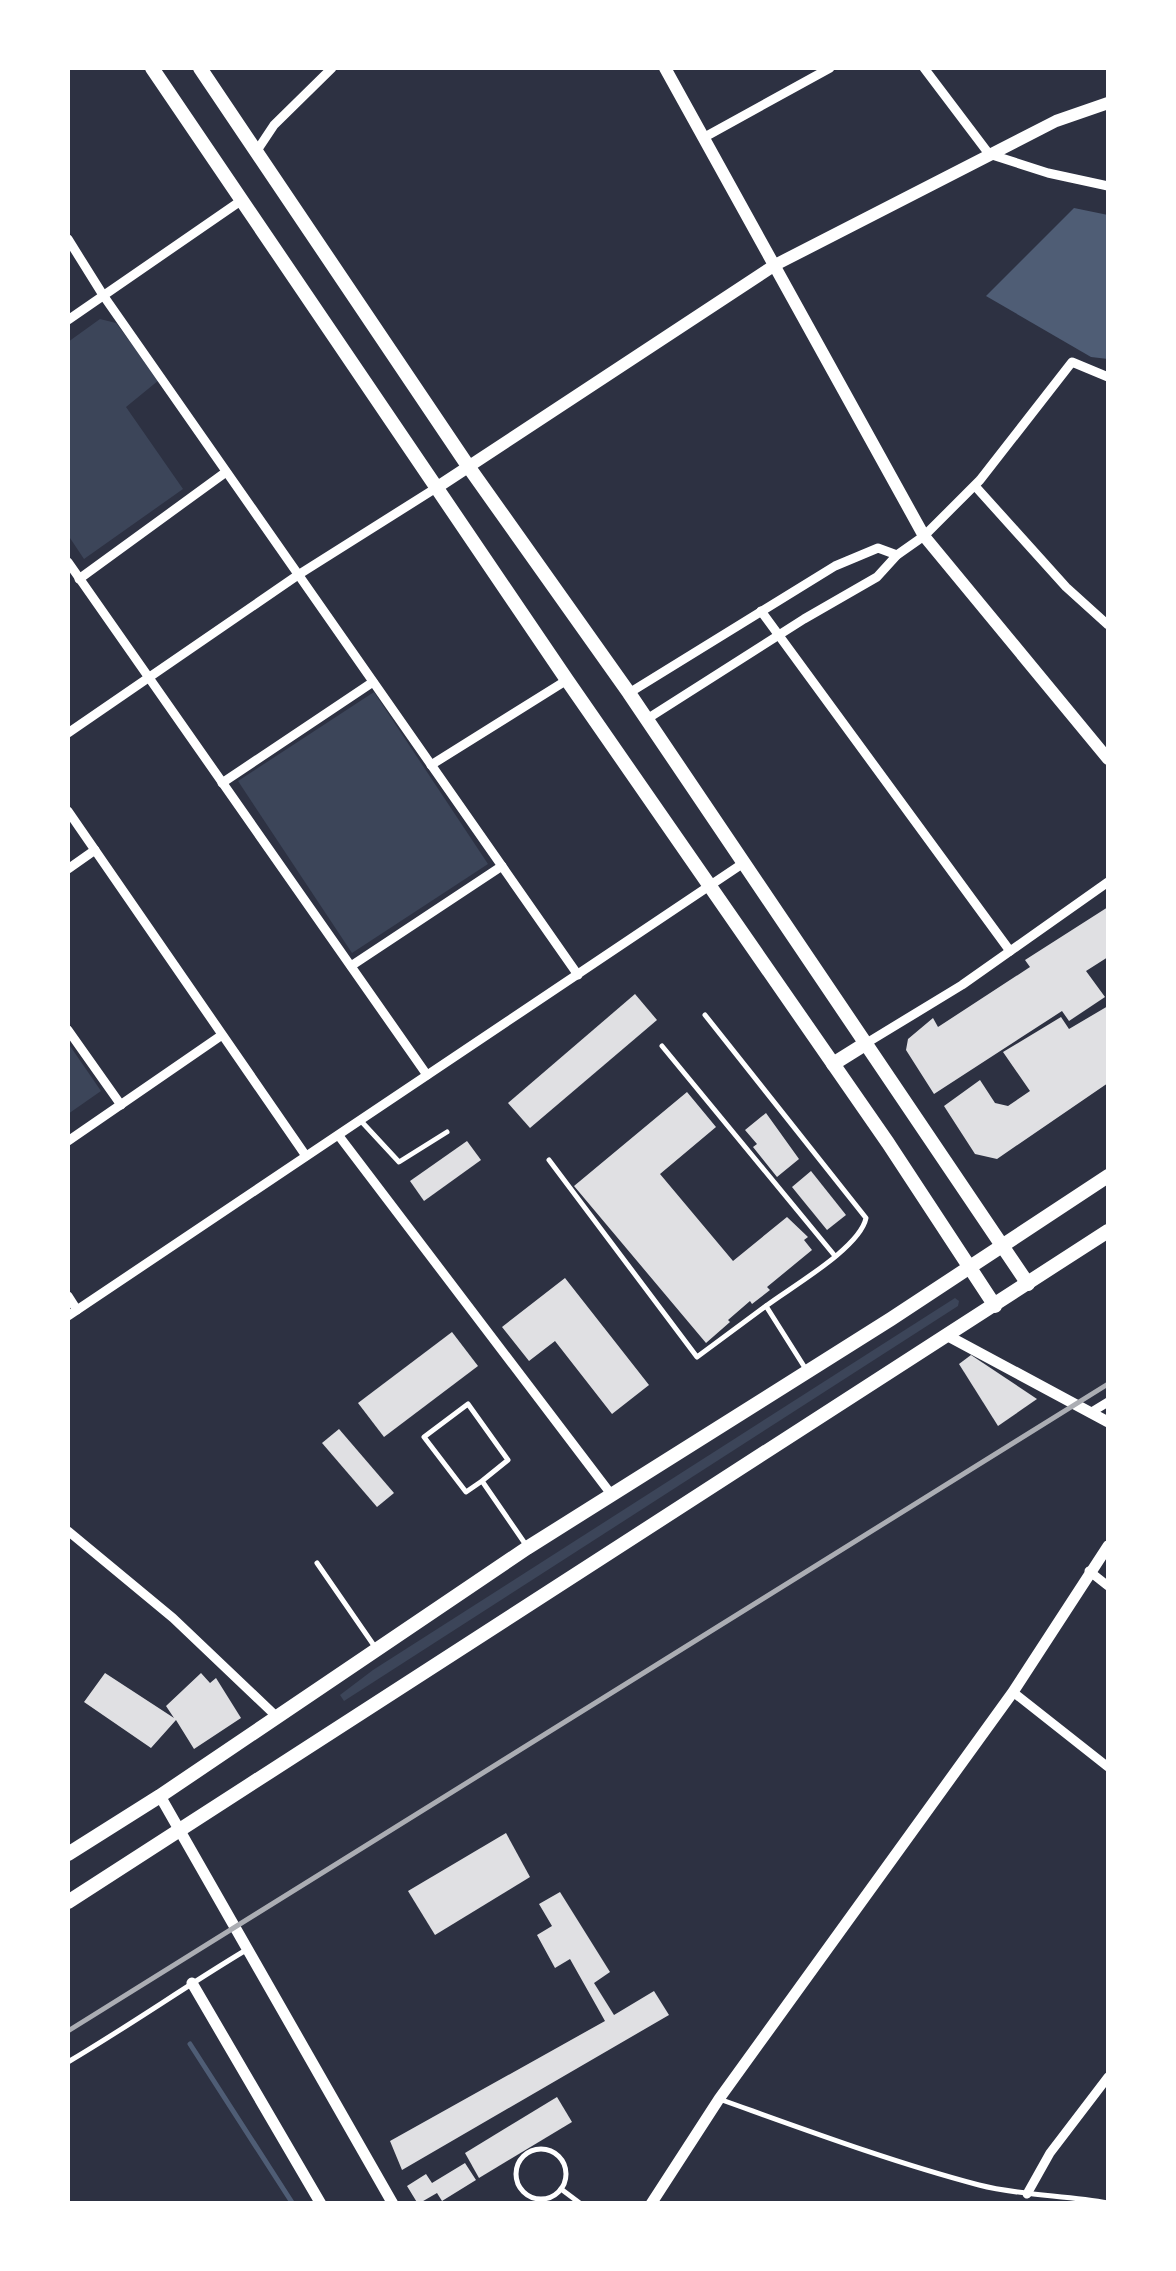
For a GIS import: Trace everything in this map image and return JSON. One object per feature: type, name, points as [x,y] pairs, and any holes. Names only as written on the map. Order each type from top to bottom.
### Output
[{"type":"main road","points":[[152,68],[995,1306]]},
{"type":"main road","points":[[200,68],[468,466],[630,693],[1028,1284]]},
{"type":"main road","points":[[665,68],[924,536],[1108,758]]},
{"type":"main road","points":[[436,488],[776,265],[989,154],[1056,122],[1108,104]]},
{"type":"main road","points":[[833,1064],[864,1044]]},
{"type":"main road","points":[[68,1854],[527,1548],[808,1372],[1108,1176]]},
{"type":"main road","points":[[68,1902],[1108,1231]]},
{"type":"street","points":[[256,152],[274,126],[332,68]]},
{"type":"street","points":[[703,138],[830,68]]},
{"type":"street","points":[[924,68],[989,154],[1048,173],[1108,186]]},
{"type":"street","points":[[68,320],[242,200]]},
{"type":"street","points":[[68,238],[103,296],[578,975]]},
{"type":"street","points":[[647,719],[878,577],[897,554],[924,536],[975,486],[1072,362],[1108,377]]},
{"type":"street","points":[[79,579],[226,472]]},
{"type":"street","points":[[975,486],[1066,588],[1108,625]]},
{"type":"street","points":[[68,733],[298,575],[436,488]]},
{"type":"street","points":[[630,693],[849,560],[878,548],[897,554]]},
{"type":"street","points":[[68,562],[427,1076]]},
{"type":"street","points":[[761,610],[1010,951]]},
{"type":"street","points":[[430,765],[567,680]]},
{"type":"street","points":[[222,782],[373,682]]},
{"type":"street","points":[[68,811],[306,1156]]},
{"type":"street","points":[[68,869],[94,850]]},
{"type":"street","points":[[68,1316],[742,864]]},
{"type":"street","points":[[351,966],[502,866]]},
{"type":"street","points":[[864,1044],[962,985],[1108,882]]},
{"type":"street","points":[[68,1030],[120,1105]]},
{"type":"street","points":[[68,1142],[222,1035]]},
{"type":"street","points":[[338,1136],[611,1494]]},
{"type":"street","points":[[68,1296],[77,1310]]},
{"type":"street","points":[[948,1336],[1108,1422]]},
{"type":"street","points":[[1090,1413],[1108,1402]]},
{"type":"street","points":[[68,1531],[172,1618],[276,1716]]},
{"type":"street","points":[[651,2204],[719,2100],[1013,1692],[1108,1546]]},
{"type":"street","points":[[1090,1571],[1108,1586]]},
{"type":"street","points":[[1013,1692],[1108,1766]]},
{"type":"street","points":[[160,1796],[393,2204]]},
{"type":"street","points":[[192,1982],[320,2204]]},
{"type":"street","points":[[1027,2194],[1050,2153],[1108,2077]]},
{"type":"lane","points":[[549,1160],[697,1357],[864,1230],[866,1218],[705,1016]]},
{"type":"lane","points":[[662,1046],[834,1256]]},
{"type":"lane","points":[[361,1121],[399,1162],[447,1132]]},
{"type":"lane","points":[[766,1306],[808,1372]]},
{"type":"lane","points":[[468,1404],[508,1460],[482,1480],[466,1492],[424,1437],[468,1404]]},
{"type":"lane","points":[[482,1480],[527,1548]]},
{"type":"lane","points":[[317,1563],[377,1649]]},
{"type":"lane","points":[[68,2062],[147,2016],[192,1982],[246,1950]]},
{"type":"lane","points":[[719,2100],[980,2186],[1108,2203]]},
{"type":"lane","points":[[546,2149],[560,2157],[566,2171],[561,2189],[543,2199],[527,2195],[516,2173],[522,2157],[546,2149]]},
{"type":"lane","points":[[561,2189],[581,2204]]},
{"type":"lane","points":[[1065,2204],[1068,2195]]},
{"type":"shaded area","points":[[1074,208],[1108,215],[1108,359],[1091,357],[986,296]]},
{"type":"shaded area","points":[[100,319],[116,323],[159,380],[126,407],[183,489],[84,559],[68,535],[68,342]]},
{"type":"shaded area","points":[[374,692],[488,864],[352,953],[238,781]]},
{"type":"shaded area","points":[[68,1043],[101,1091],[68,1114]]},
{"type":"shaded area","points":[[955,1298],[958,1306],[344,1701],[340,1695],[373,1670]]},
{"type":"building","points":[[1108,907],[1108,957],[1086,971],[1105,997],[1069,1021],[1062,1011],[934,1094],[906,1050],[908,1039],[933,1018],[938,1027],[1030,967],[1025,960]]},
{"type":"building","points":[[635,994],[657,1020],[530,1128],[508,1103]]},
{"type":"building","points":[[1108,1006],[1108,1083],[997,1159],[975,1154],[944,1106],[980,1080],[995,1103],[1008,1106],[1030,1091],[1003,1052],[1061,1017],[1069,1029]]},
{"type":"building","points":[[687,1092],[716,1127],[660,1174],[733,1261],[787,1217],[808,1237],[804,1240],[812,1250],[706,1343],[574,1186]]},
{"type":"building","points":[[766,1113],[799,1159],[777,1177],[745,1130]]},
{"type":"building","points":[[467,1141],[481,1160],[424,1201],[410,1181]]},
{"type":"building","points":[[811,1171],[846,1215],[827,1230],[792,1187]]},
{"type":"building","points":[[565,1278],[649,1385],[612,1414],[555,1341],[529,1361],[502,1327]]},
{"type":"building","points":[[452,1332],[478,1366],[384,1437],[358,1403]]},
{"type":"building","points":[[971,1355],[1037,1399],[998,1426],[959,1364]]},
{"type":"building","points":[[339,1429],[394,1493],[377,1507],[322,1443]]},
{"type":"building","points":[[105,1673],[174,1718],[166,1706],[201,1673],[210,1683],[216,1678],[241,1718],[194,1749],[176,1720],[151,1748],[84,1702]]},
{"type":"building","points":[[506,1833],[530,1877],[435,1935],[408,1891]]},
{"type":"building","points":[[560,1892],[610,1972],[594,1983],[614,2015],[654,1991],[669,2015],[402,2170],[390,2141],[605,2021],[570,1959],[555,1968],[537,1935],[552,1926],[539,1904]]},
{"type":"building","points":[[557,2097],[572,2122],[479,2178],[465,2153]]},
{"type":"building","points":[[465,2163],[476,2180],[442,2201],[437,2193],[418,2204],[407,2186],[426,2174],[432,2183]]},
{"type":"waterway","points":[[190,2044],[293,2204]]},
{"type":"railway","points":[[68,2031],[1108,1384]]}]
